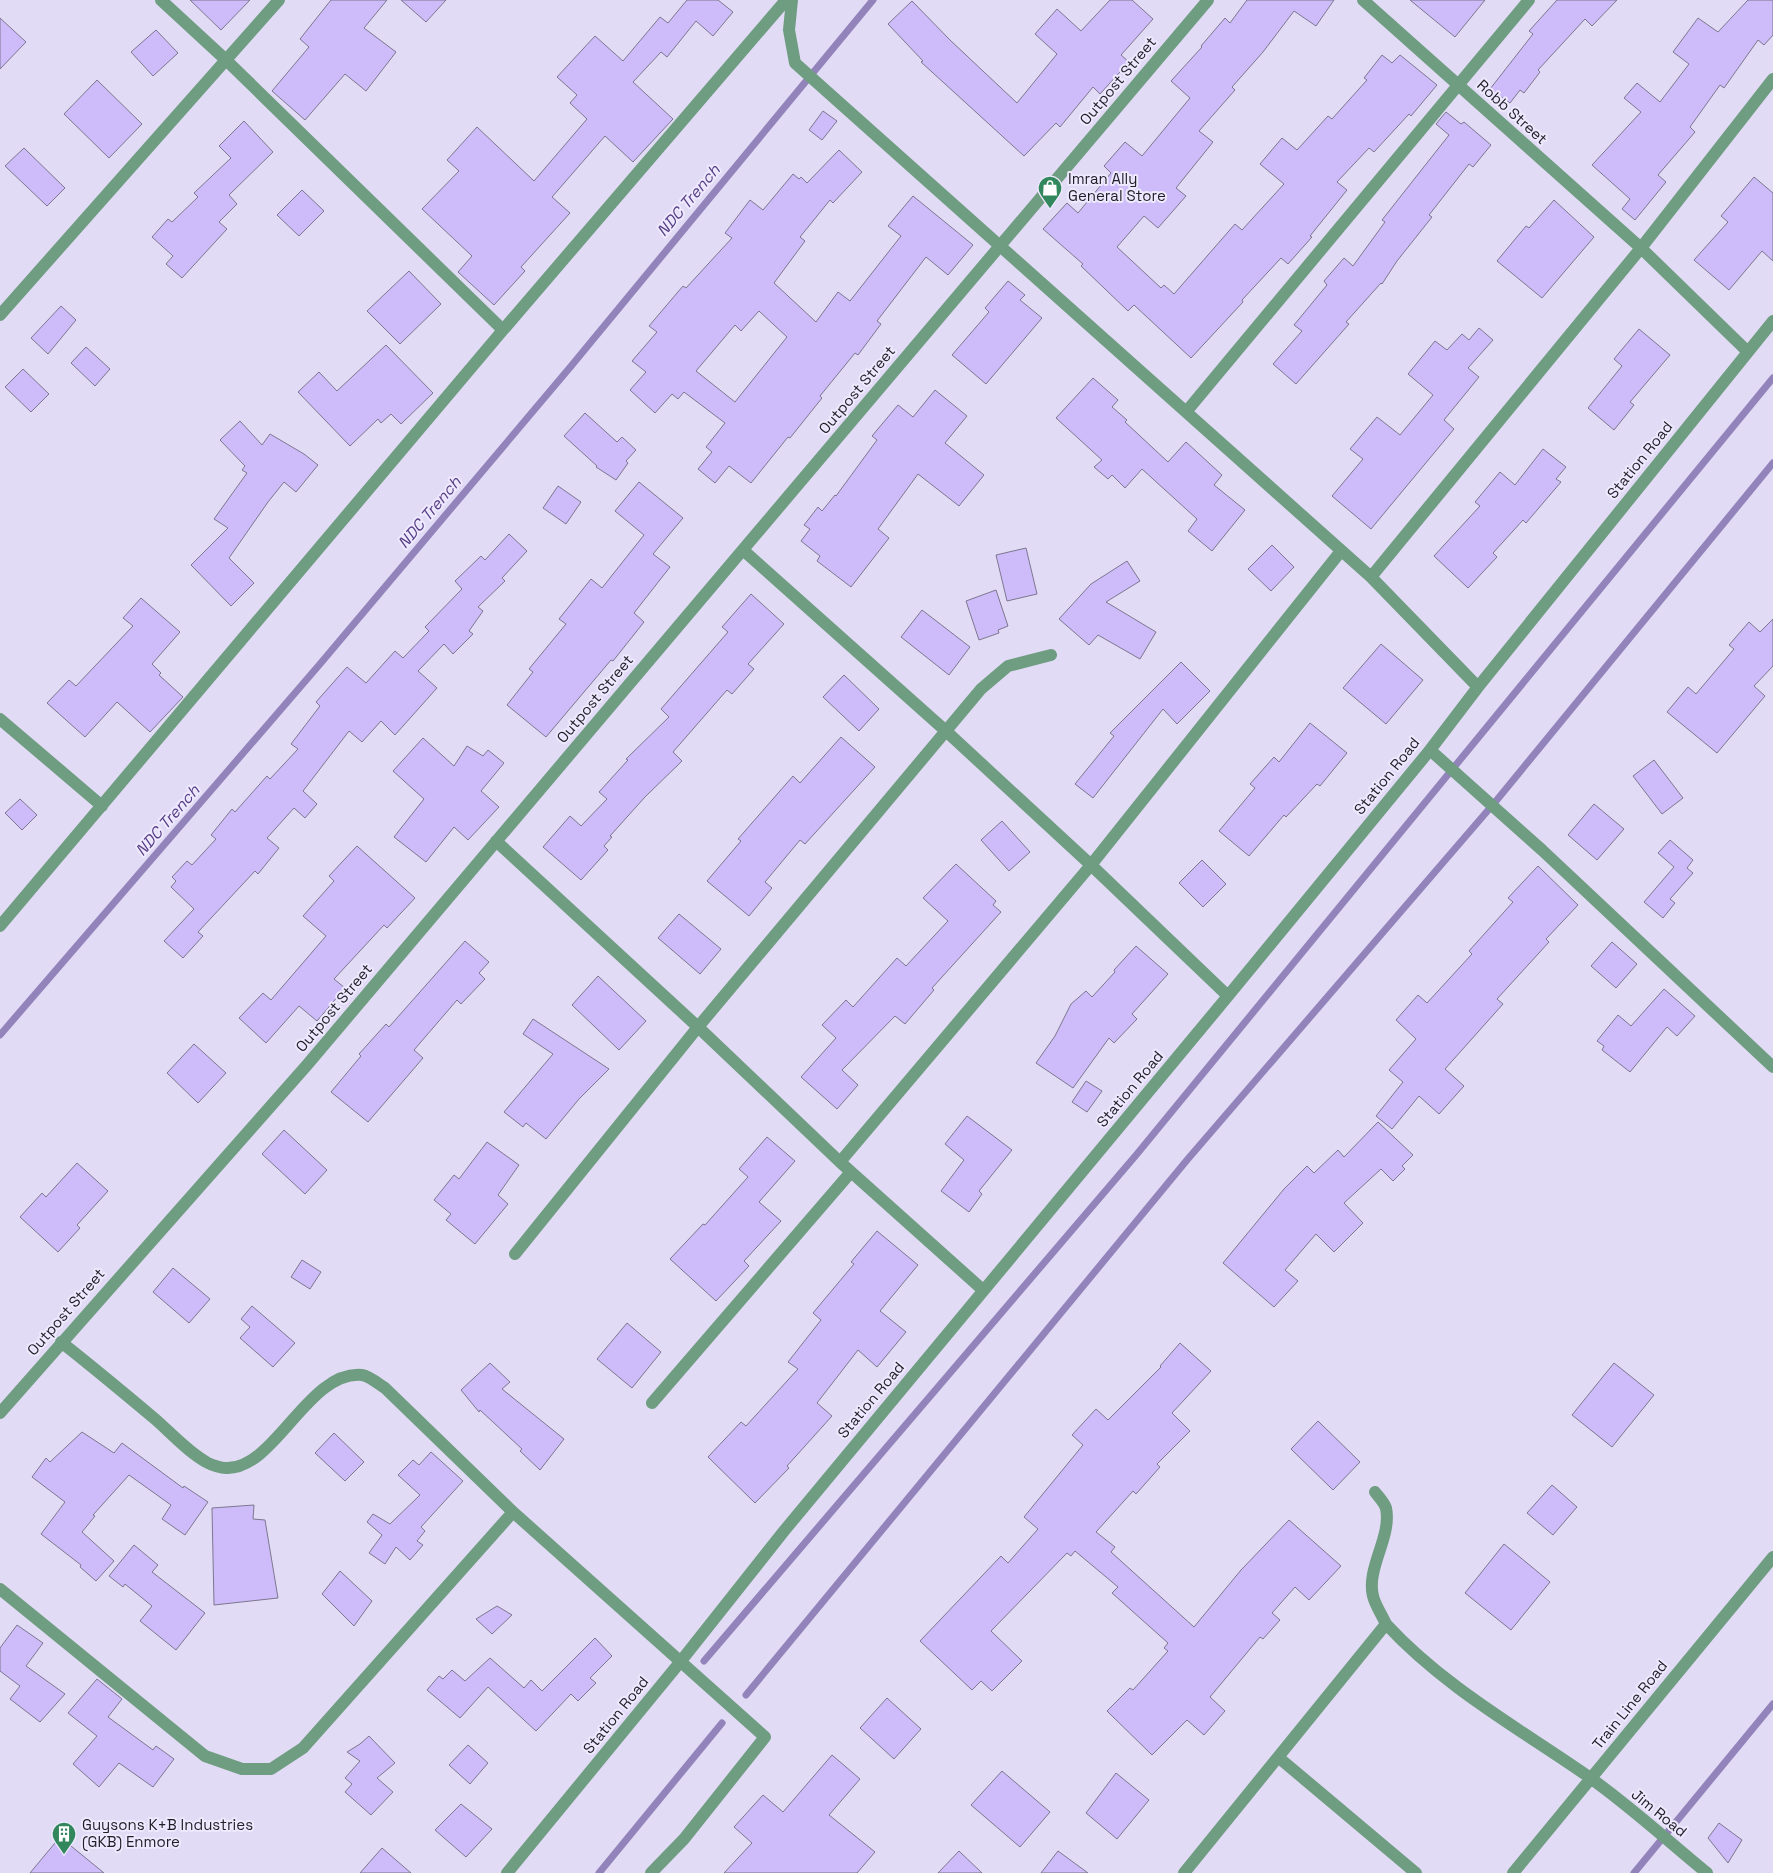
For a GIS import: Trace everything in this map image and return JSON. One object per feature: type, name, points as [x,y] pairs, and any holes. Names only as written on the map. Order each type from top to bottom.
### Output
[{"type":"street","points":[[161,0],[226,60],[503,330]]},
{"type":"street","points":[[0,315],[279,0]]},
{"type":"street","points":[[0,926],[503,330],[786,0]]},
{"type":"street","points":[[792,0],[789,30],[795,63],[1371,576],[1478,687]]},
{"type":"street","name":"Outpost Street","points":[[0,1413],[307,1065],[1208,0]]},
{"type":"street","name":"Robb Street","points":[[1363,0],[1641,248],[1748,352]]},
{"type":"street","points":[[1186,412],[1529,0]]},
{"type":"street","points":[[1371,576],[1641,248],[1773,79]]},
{"type":"street","name":"Station Road","points":[[507,1873],[681,1661],[784,1531],[1430,750],[1478,687],[1773,322]]},
{"type":"street","points":[[743,550],[1092,865],[1228,996]]},
{"type":"street","points":[[840,1162],[1092,865],[1341,550]]},
{"type":"street","points":[[515,1254],[698,1027],[981,689],[1008,666],[1051,655]]},
{"type":"street","points":[[0,719],[102,806]]},
{"type":"street","points":[[1430,750],[1542,850],[1773,1067]]},
{"type":"street","points":[[496,842],[698,1027],[840,1162],[984,1290]]},
{"type":"street","points":[[652,1403],[851,1172]]},
{"type":"street","points":[[62,1342],[182,1444],[208,1463],[225,1468],[238,1466],[252,1460],[275,1440],[302,1407],[328,1386],[342,1378],[363,1375],[385,1388],[513,1512],[766,1737],[684,1839],[651,1873]]},
{"type":"street","name":"Jim Road","points":[[1375,1492],[1386,1507],[1386,1524],[1382,1549],[1373,1573],[1373,1596],[1386,1624],[1437,1673],[1591,1779],[1707,1873]]},
{"type":"street","points":[[0,1589],[205,1756],[242,1769],[271,1769],[303,1748],[513,1512]]},
{"type":"street","name":"Train Line Road","points":[[1513,1873],[1773,1557]]},
{"type":"street","points":[[1184,1873],[1386,1624]]},
{"type":"street","points":[[1278,1757],[1416,1873]]},
{"type":"building","points":[[190,0],[250,0],[221,30]]},
{"type":"building","points":[[331,0],[387,0],[364,28],[396,52],[366,91],[345,74],[305,120],[272,91],[309,47],[300,39]]},
{"type":"building","points":[[401,0],[446,0],[426,22]]},
{"type":"building","points":[[687,0],[718,0],[733,12],[713,36],[696,21],[667,57],[661,52],[633,82],[673,119],[633,162],[605,136],[552,197],[570,213],[521,267],[525,271],[494,305],[458,272],[472,256],[422,209],[459,171],[447,160],[477,127],[534,181],[587,119],[570,103],[577,95],[557,77],[595,36],[623,61],[660,17],[668,23]]},
{"type":"building","points":[[1110,0],[1132,0],[1153,19],[1121,55],[1129,62],[1100,94],[1093,87],[1060,127],[1056,123],[1024,156],[921,62],[923,61],[888,24],[912,1],[1017,103],[1057,54],[1035,34],[1057,9],[1081,31]]},
{"type":"building","points":[[1247,0],[1334,0],[1316,26],[1294,11],[1263,52],[1232,87],[1235,90],[1199,131],[1213,142],[1176,188],[1186,196],[1158,228],[1144,216],[1117,247],[1161,288],[1164,285],[1174,294],[1235,224],[1242,230],[1284,184],[1260,164],[1282,138],[1297,150],[1328,116],[1332,119],[1367,80],[1364,78],[1382,55],[1392,63],[1400,55],[1437,85],[1411,116],[1409,114],[1374,152],[1369,148],[1337,182],[1347,190],[1310,236],[1312,237],[1288,264],[1281,258],[1191,358],[1134,305],[1128,311],[1081,266],[1083,264],[1043,229],[1067,203],[1078,213],[1111,173],[1104,166],[1125,142],[1142,156],[1190,98],[1171,81],[1225,18],[1230,23]]},
{"type":"building","points":[[1410,0],[1485,0],[1455,37]]},
{"type":"building","points":[[1557,0],[1617,0],[1592,26],[1585,19],[1538,70],[1540,72],[1524,93],[1520,90],[1510,103],[1490,89],[1533,34],[1529,31]]},
{"type":"building","points":[[1748,0],[1773,0],[1773,35],[1764,45],[1758,40],[1724,88],[1720,85],[1690,127],[1695,132],[1658,175],[1666,182],[1635,220],[1622,209],[1630,199],[1592,165],[1641,112],[1624,98],[1637,83],[1660,102],[1689,64],[1673,52],[1698,18],[1718,32]]},
{"type":"building","points":[[0,18],[26,42],[0,69]]},
{"type":"building","points":[[156,30],[178,53],[153,76],[131,52]]},
{"type":"building","points":[[97,80],[142,124],[109,158],[64,114]]},
{"type":"building","points":[[823,111],[837,121],[822,140],[809,130]]},
{"type":"building","points":[[1446,112],[1461,124],[1464,122],[1491,145],[1473,167],[1469,164],[1429,215],[1432,217],[1397,261],[1382,284],[1346,322],[1349,324],[1296,384],[1273,364],[1302,331],[1294,325],[1327,285],[1324,281],[1344,258],[1353,266],[1385,222],[1382,220],[1449,135],[1436,124]]},
{"type":"building","points":[[244,121],[273,152],[229,195],[237,204],[219,222],[227,229],[182,278],[166,264],[173,256],[152,237],[168,219],[172,222],[198,197],[194,193],[231,158],[219,146]]},
{"type":"building","points":[[24,148],[65,188],[47,206],[5,166]]},
{"type":"building","points":[[839,150],[862,172],[833,203],[830,200],[800,237],[805,241],[774,283],[816,322],[838,292],[850,301],[901,236],[888,226],[913,196],[973,245],[948,275],[926,257],[877,321],[881,324],[858,355],[855,353],[820,396],[822,398],[790,438],[788,437],[751,483],[729,466],[715,483],[698,469],[712,452],[706,447],[725,423],[684,392],[678,399],[672,394],[655,413],[630,390],[646,372],[632,361],[657,332],[649,326],[683,286],[686,288],[732,238],[725,233],[750,200],[763,210],[793,174],[799,179],[801,177],[807,183]],"holes":[[[759,311],[787,337],[735,402],[696,371],[735,325],[741,331]]]},
{"type":"building","points":[[1754,177],[1773,193],[1773,261],[1762,251],[1729,290],[1694,260],[1728,222],[1721,216]]},
{"type":"building","points":[[302,190],[324,211],[299,236],[277,215]]},
{"type":"building","points":[[1554,200],[1594,237],[1542,298],[1497,261],[1526,226],[1529,228]]},
{"type":"building","points":[[409,271],[441,304],[400,344],[367,311]]},
{"type":"building","points":[[1008,281],[1025,295],[1020,300],[1042,318],[986,384],[952,355],[989,312],[985,308]]},
{"type":"building","points":[[61,306],[76,320],[48,354],[31,338]]},
{"type":"building","points":[[1479,328],[1493,340],[1468,368],[1479,377],[1444,420],[1454,429],[1371,529],[1332,496],[1363,459],[1350,449],[1377,417],[1400,435],[1433,395],[1408,374],[1435,341],[1447,350],[1462,334],[1469,340]]},
{"type":"building","points":[[1639,329],[1670,355],[1630,402],[1634,405],[1614,430],[1588,408],[1622,366],[1614,359]]},
{"type":"building","points":[[386,345],[433,393],[401,424],[391,414],[381,423],[378,419],[350,446],[298,392],[319,372],[337,391]]},
{"type":"building","points":[[86,347],[110,369],[95,386],[71,363]]},
{"type":"building","points":[[23,369],[49,394],[31,412],[5,387]]},
{"type":"building","points":[[1093,378],[1118,400],[1112,407],[1127,420],[1125,422],[1168,462],[1186,442],[1222,475],[1214,485],[1245,510],[1212,551],[1188,531],[1197,519],[1142,469],[1125,488],[1112,475],[1108,479],[1094,467],[1102,460],[1056,418]]},
{"type":"building","points":[[935,390],[967,416],[945,443],[984,475],[959,506],[918,474],[878,529],[889,538],[851,587],[817,561],[820,556],[801,541],[810,529],[804,525],[818,507],[822,511],[836,496],[877,440],[872,436],[898,405],[913,417]]},
{"type":"building","points":[[585,413],[617,442],[622,437],[636,450],[626,461],[628,463],[616,480],[596,467],[564,436]]},
{"type":"building","points":[[240,421],[262,445],[270,434],[304,454],[318,465],[296,492],[284,482],[229,558],[254,583],[231,606],[191,565],[228,528],[214,519],[247,473],[242,470],[245,466],[220,440]]},
{"type":"building","points":[[1543,449],[1566,467],[1556,479],[1561,482],[1526,523],[1523,520],[1493,553],[1497,557],[1468,588],[1434,556],[1480,506],[1475,502],[1500,472],[1515,485]]},
{"type":"building","points":[[639,482],[683,518],[653,554],[670,567],[634,613],[644,622],[613,661],[611,660],[546,737],[507,705],[533,672],[529,669],[566,624],[559,619],[591,579],[602,588],[644,535],[615,511]]},
{"type":"building","points":[[558,486],[581,502],[566,524],[543,508]]},
{"type":"building","points":[[509,534],[527,551],[502,578],[505,581],[478,607],[483,611],[469,631],[473,634],[453,654],[444,644],[418,671],[437,688],[395,735],[381,721],[362,742],[349,731],[303,791],[317,804],[305,818],[294,808],[267,838],[279,848],[258,874],[255,871],[198,932],[203,936],[183,958],[164,941],[194,909],[171,887],[176,881],[172,877],[187,861],[192,865],[216,839],[211,835],[232,809],[235,812],[267,776],[270,779],[298,749],[291,744],[320,706],[316,702],[347,667],[366,683],[395,651],[403,658],[429,631],[425,627],[462,589],[455,581],[481,556],[485,560]]},
{"type":"building","points":[[1272,545],[1294,567],[1271,591],[1248,569]]},
{"type":"building","points":[[1026,548],[1037,594],[1007,601],[996,555]]},
{"type":"building","points":[[1127,561],[1140,581],[1106,602],[1156,632],[1140,659],[1098,635],[1089,645],[1059,619],[1091,584]]},
{"type":"building","points":[[996,590],[1008,626],[998,630],[999,633],[979,640],[966,601]]},
{"type":"building","points":[[751,594],[784,624],[748,664],[754,669],[732,694],[727,690],[673,752],[682,761],[645,797],[610,836],[612,837],[604,846],[608,850],[581,880],[543,847],[570,816],[581,826],[607,799],[599,792],[628,760],[626,759],[669,717],[661,709],[728,632],[722,627]]},
{"type":"building","points":[[141,598],[180,632],[152,664],[161,673],[159,675],[183,697],[150,732],[117,702],[85,737],[47,703],[69,680],[76,686],[133,626],[123,618]]},
{"type":"building","points":[[922,610],[970,647],[949,675],[901,637]]},
{"type":"building","points":[[1773,619],[1773,666],[1754,686],[1765,696],[1717,753],[1667,712],[1688,687],[1696,694],[1734,649],[1729,645],[1749,622],[1760,632]]},
{"type":"building","points":[[1381,644],[1423,680],[1386,724],[1343,688]]},
{"type":"building","points":[[1181,662],[1210,691],[1177,724],[1163,709],[1093,798],[1075,784],[1114,736],[1110,733]]},
{"type":"building","points":[[844,675],[879,709],[859,731],[823,697]]},
{"type":"building","points":[[1310,723],[1347,753],[1320,786],[1317,784],[1286,817],[1284,815],[1249,856],[1219,831],[1255,788],[1250,784],[1274,757],[1279,762]]},
{"type":"building","points":[[841,737],[875,767],[805,844],[800,840],[765,882],[772,888],[749,916],[707,881],[741,841],[738,839],[793,776],[800,783]]},
{"type":"building","points":[[423,738],[454,766],[467,746],[483,756],[488,750],[504,763],[481,791],[499,807],[468,840],[454,827],[426,862],[394,837],[424,799],[393,771]]},
{"type":"building","points":[[1654,760],[1683,798],[1662,814],[1633,776]]},
{"type":"building","points":[[20,799],[37,815],[22,830],[5,813]]},
{"type":"building","points":[[1594,804],[1624,829],[1597,860],[1568,835]]},
{"type":"building","points":[[1002,821],[1030,852],[1009,871],[981,840]]},
{"type":"building","points":[[1670,840],[1693,860],[1687,868],[1693,873],[1670,899],[1675,903],[1663,918],[1644,902],[1674,867],[1658,853]]},
{"type":"building","points":[[357,846],[415,898],[387,928],[384,925],[334,979],[345,988],[317,1021],[299,1006],[266,1043],[239,1018],[263,993],[271,1000],[326,936],[303,916],[334,881],[329,876]]},
{"type":"building","points":[[1202,860],[1226,884],[1203,907],[1179,883]]},
{"type":"building","points":[[956,864],[996,901],[993,905],[1001,912],[932,988],[934,990],[905,1024],[895,1016],[842,1070],[858,1085],[837,1109],[801,1077],[836,1038],[822,1025],[846,1000],[853,1007],[897,958],[906,966],[948,921],[923,898]]},
{"type":"building","points":[[1538,866],[1578,905],[1546,939],[1549,942],[1497,999],[1503,1004],[1445,1069],[1464,1086],[1439,1114],[1419,1096],[1392,1129],[1376,1116],[1403,1082],[1389,1070],[1416,1039],[1396,1020],[1418,995],[1427,1003],[1472,954],[1469,951],[1513,902],[1508,898]]},
{"type":"building","points":[[679,914],[721,949],[700,974],[658,938]]},
{"type":"building","points":[[465,941],[489,962],[479,973],[485,979],[461,1004],[457,1000],[414,1050],[423,1058],[368,1122],[331,1092],[361,1056],[359,1054],[386,1024],[389,1027]]},
{"type":"building","points":[[1612,942],[1637,964],[1616,988],[1591,966]]},
{"type":"building","points":[[1136,946],[1168,974],[1132,1014],[1137,1019],[1114,1043],[1109,1038],[1073,1088],[1036,1063],[1055,1036],[1071,1004],[1086,991],[1092,997]]},
{"type":"building","points":[[598,976],[646,1021],[619,1050],[572,1005]]},
{"type":"building","points":[[1664,989],[1695,1016],[1677,1036],[1667,1027],[1630,1072],[1602,1050],[1604,1046],[1597,1041],[1618,1015],[1631,1026]]},
{"type":"building","points":[[533,1019],[609,1069],[579,1099],[546,1139],[526,1123],[523,1127],[504,1112],[553,1054],[523,1034]]},
{"type":"building","points":[[194,1044],[226,1073],[198,1103],[167,1073]]},
{"type":"building","points":[[1086,1081],[1102,1091],[1087,1112],[1072,1102]]},
{"type":"building","points":[[967,1116],[1012,1150],[979,1191],[982,1194],[969,1212],[941,1191],[964,1160],[945,1144]]},
{"type":"building","points":[[1378,1122],[1413,1155],[1402,1166],[1405,1169],[1393,1181],[1381,1169],[1344,1203],[1363,1223],[1334,1252],[1316,1234],[1285,1270],[1298,1281],[1274,1307],[1223,1263],[1284,1189],[1307,1166],[1314,1173],[1338,1150],[1344,1157]]},
{"type":"building","points":[[284,1130],[327,1170],[305,1194],[262,1154]]},
{"type":"building","points":[[767,1137],[795,1161],[759,1202],[781,1221],[744,1261],[749,1266],[716,1301],[670,1259],[703,1224],[705,1225],[748,1177],[739,1169]]},
{"type":"building","points":[[487,1142],[519,1165],[498,1195],[508,1204],[475,1244],[446,1220],[451,1214],[434,1200],[454,1175],[459,1179]]},
{"type":"building","points":[[77,1163],[108,1191],[77,1225],[80,1228],[58,1252],[20,1217],[42,1193],[46,1197]]},
{"type":"building","points":[[877,1231],[918,1265],[880,1311],[906,1332],[877,1367],[858,1350],[817,1403],[832,1416],[787,1466],[789,1468],[755,1503],[708,1457],[741,1422],[746,1426],[798,1369],[788,1362],[821,1320],[813,1313],[854,1264],[851,1262]]},
{"type":"building","points":[[302,1260],[321,1272],[310,1289],[291,1277]]},
{"type":"building","points":[[173,1268],[210,1299],[189,1323],[153,1292]]},
{"type":"building","points":[[252,1306],[295,1343],[273,1367],[240,1338],[250,1327],[241,1319]]},
{"type":"building","points":[[627,1323],[661,1352],[632,1388],[597,1359]]},
{"type":"building","points":[[1180,1343],[1211,1371],[1172,1413],[1190,1431],[1157,1464],[1160,1467],[1136,1494],[1133,1491],[1096,1532],[1115,1547],[1111,1552],[1194,1627],[1241,1570],[1289,1520],[1341,1566],[1309,1600],[1295,1587],[1272,1613],[1280,1620],[1263,1639],[1260,1637],[1210,1697],[1225,1711],[1204,1735],[1187,1720],[1152,1755],[1107,1711],[1130,1688],[1133,1690],[1168,1651],[1164,1648],[1168,1643],[1112,1593],[1118,1587],[1075,1551],[1071,1556],[1067,1553],[991,1631],[1022,1661],[992,1691],[981,1681],[972,1690],[920,1641],[1001,1556],[1008,1563],[1038,1529],[1024,1517],[1083,1445],[1072,1435],[1096,1409],[1108,1420],[1161,1367]]},
{"type":"building","points":[[490,1363],[510,1382],[502,1389],[564,1439],[540,1470],[520,1451],[522,1449],[480,1410],[479,1412],[461,1390]]},
{"type":"building","points":[[1614,1363],[1654,1395],[1612,1447],[1572,1415]]},
{"type":"building","points":[[1318,1421],[1360,1462],[1333,1490],[1291,1449]]},
{"type":"building","points":[[82,1432],[114,1453],[122,1443],[183,1488],[184,1486],[208,1502],[185,1535],[162,1519],[171,1505],[129,1475],[93,1515],[95,1516],[82,1532],[114,1561],[96,1581],[80,1567],[81,1565],[41,1534],[65,1502],[32,1477],[46,1458],[50,1462]]},
{"type":"building","points":[[334,1433],[364,1462],[345,1481],[315,1453]]},
{"type":"building","points":[[431,1452],[463,1481],[421,1527],[425,1531],[417,1541],[423,1545],[410,1560],[396,1547],[385,1564],[369,1553],[382,1535],[367,1522],[373,1514],[390,1524],[420,1495],[398,1475],[413,1460],[419,1465]]},
{"type":"building","points":[[1552,1485],[1577,1507],[1553,1535],[1527,1513]]},
{"type":"building","points":[[254,1505],[253,1519],[265,1520],[278,1598],[214,1605],[212,1508]]},
{"type":"building","points":[[1504,1544],[1550,1582],[1511,1630],[1465,1593]]},
{"type":"building","points":[[134,1545],[158,1565],[152,1572],[205,1613],[176,1650],[140,1621],[152,1606],[125,1584],[123,1587],[109,1576]]},
{"type":"building","points":[[340,1571],[372,1601],[354,1626],[322,1594]]},
{"type":"building","points":[[497,1606],[512,1615],[492,1634],[476,1619]]},
{"type":"building","points":[[17,1625],[43,1643],[26,1666],[65,1694],[40,1722],[10,1699],[20,1686],[0,1671],[0,1648]]},
{"type":"building","points":[[595,1638],[612,1656],[590,1678],[596,1683],[578,1701],[571,1694],[536,1731],[488,1687],[460,1718],[427,1690],[439,1676],[443,1679],[452,1670],[465,1681],[490,1658],[524,1688],[531,1680],[542,1691]]},
{"type":"building","points":[[97,1679],[122,1699],[108,1717],[153,1750],[156,1746],[174,1759],[153,1787],[119,1763],[99,1787],[73,1764],[97,1736],[68,1713]]},
{"type":"building","points":[[887,1698],[921,1729],[894,1759],[860,1728]]},
{"type":"building","points":[[369,1736],[395,1763],[377,1778],[393,1792],[371,1815],[345,1792],[352,1784],[345,1778],[360,1761],[347,1752]]},
{"type":"building","points":[[468,1745],[488,1763],[470,1784],[449,1765]]},
{"type":"building","points":[[832,1755],[860,1779],[829,1815],[875,1852],[857,1873],[724,1873],[752,1843],[734,1827],[763,1795],[783,1812]]},
{"type":"building","points":[[1002,1771],[1050,1812],[1020,1847],[971,1805]]},
{"type":"building","points":[[1116,1773],[1149,1800],[1117,1839],[1086,1813]]},
{"type":"building","points":[[461,1804],[492,1829],[466,1857],[435,1830]]},
{"type":"building","points":[[1719,1823],[1742,1840],[1728,1863],[1708,1838]]},
{"type":"building","name":"Guysons K+B Industries (GKB) Enmore","points":[[60,1837],[104,1873],[30,1873]]},
{"type":"building","points":[[382,1848],[411,1873],[360,1873]]},
{"type":"building","points":[[959,1851],[982,1873],[938,1873]]},
{"type":"building","points":[[1058,1851],[1088,1873],[1041,1873]]},
{"type":"waterway","name":"NDC Trench","points":[[0,1035],[320,664],[572,365],[873,0]]},
{"type":"waterway","points":[[704,1661],[1137,1154],[1773,378]]},
{"type":"waterway","points":[[746,1695],[1187,1160],[1496,801],[1773,463]]},
{"type":"waterway","points":[[1634,1873],[1773,1704]]},
{"type":"waterway","points":[[599,1873],[722,1723]]},
{"type":"place","name":"Imran Ally General Store","points":[[1050,209]]},
{"type":"place","name":"Guysons K+B Industries (GKB) Enmore","points":[[64,1855]]}]
